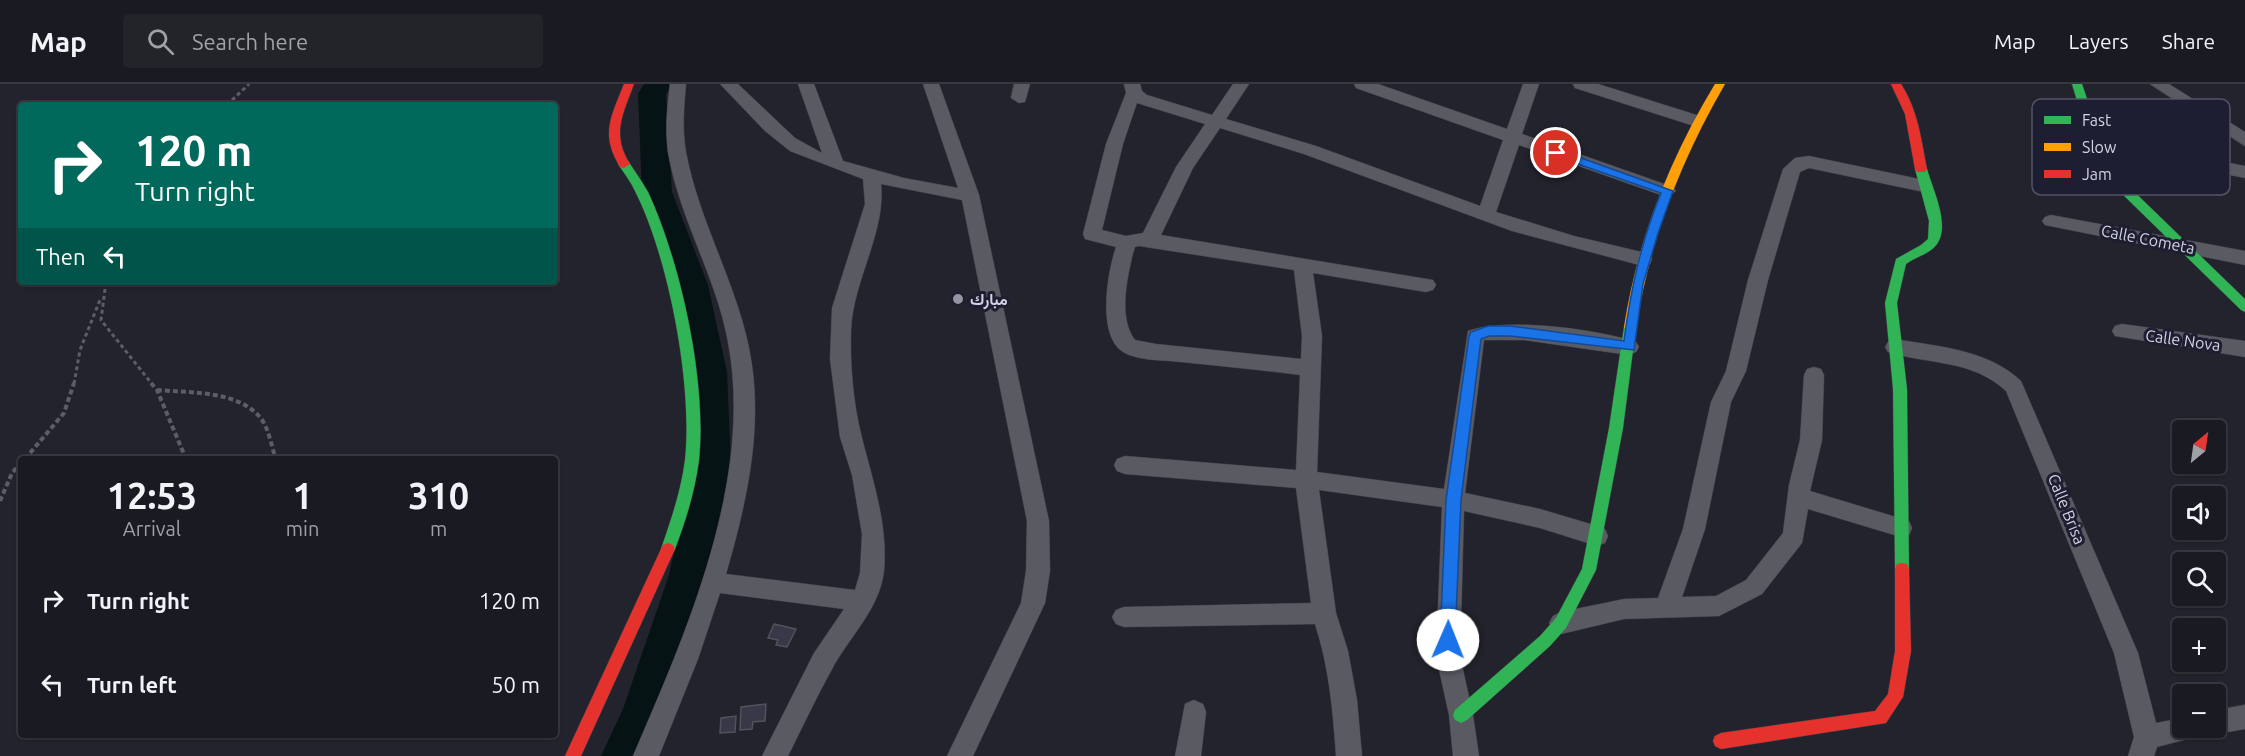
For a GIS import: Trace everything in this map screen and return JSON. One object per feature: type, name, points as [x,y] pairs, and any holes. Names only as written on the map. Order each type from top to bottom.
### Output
[{"type":"street","points":[[573,756],[666,555],[682,507],[692,458],[691,407],[677,308],[666,258],[638,183],[611,145],[611,136],[629,84]]},
{"type":"street","points":[[646,756],[675,689],[726,540],[745,437],[738,342],[717,267],[685,192],[677,162],[674,102],[678,84]]},
{"type":"street","points":[[728,84],[795,146],[835,163],[926,191],[970,195]]},
{"type":"street","points":[[806,84],[835,163]]},
{"type":"street","points":[[931,84],[970,195],[1038,521],[1038,571],[1033,603],[960,756]]},
{"type":"street","points":[[1149,240],[1185,167],[1240,84]]},
{"type":"street","points":[[1362,84],[1668,191]]},
{"type":"street","points":[[1486,215],[1531,84]]},
{"type":"street","points":[[1581,84],[1697,122]]},
{"type":"street","points":[[1461,715],[1545,641],[1561,623],[1589,570],[1597,536],[1629,346],[1632,310],[1644,259],[1668,191],[1697,122],[1720,84]]},
{"type":"street","points":[[1721,741],[1880,718],[1895,697],[1903,651],[1900,389],[1892,303],[1898,266],[1904,257],[1923,250],[1935,239],[1934,216],[1924,186],[1911,115],[1906,100],[1896,84]]},
{"type":"street","points":[[2077,84],[2082,99]]},
{"type":"street","points":[[2158,84],[2181,99]]},
{"type":"street","points":[[1133,88],[1141,99],[1310,150],[1486,215],[1574,243],[1644,259]]},
{"type":"street","points":[[1133,88],[1122,114],[1104,199],[1092,234],[1127,243],[1138,239],[1149,240],[1303,267],[1426,285]]},
{"type":"street","points":[[2230,130],[2245,140]]},
{"type":"street","points":[[1666,606],[1682,568],[1694,529],[1721,402],[1736,371],[1758,280],[1792,169],[1801,162],[1809,162],[1924,186]]},
{"type":"street","points":[[2230,169],[2245,172]]},
{"type":"street","points":[[775,756],[823,661],[863,601],[872,573],[873,534],[864,476],[851,437],[840,359],[843,308],[874,204],[871,174]]},
{"type":"street","points":[[2130,195],[2245,307]]},
{"type":"street","name":"Calle Cometa","points":[[2051,221],[2245,258]]},
{"type":"street","points":[[1127,243],[1116,307],[1118,333],[1129,346],[1156,352],[1311,368]]},
{"type":"street","points":[[1303,267],[1312,336],[1305,478],[1324,613],[1345,700],[1349,756]]},
{"type":"street","points":[[1466,756],[1461,715],[1448,656],[1453,500],[1475,336],[1488,331],[1510,331],[1629,346]]},
{"type":"street","name":"Calle Nova","points":[[2122,331],[2245,349]]},
{"type":"street","name":"Calle Brisa","points":[[1895,347],[1987,366],[2007,378],[2014,387],[2126,653],[2144,746]]},
{"type":"street","points":[[1561,623],[1624,609],[1719,606],[1754,587],[1794,536],[1798,497],[1811,440],[1814,375]]},
{"type":"street","points":[[1125,465],[1305,478],[1453,500],[1536,517],[1597,536]]},
{"type":"street","points":[[1798,497],[1901,528]]},
{"type":"street","points":[[712,582],[863,601]]},
{"type":"street","points":[[1124,617],[1324,613]]},
{"type":"street","points":[[1188,756],[1194,712]]},
{"type":"street","points":[[2226,720],[2245,717]]},
{"type":"street","points":[[2144,746],[2172,735]]},
{"type":"path","points":[[230,102],[249,84]]},
{"type":"path","points":[[27,456],[63,413],[74,384],[80,350],[105,285]]},
{"type":"path","points":[[102,297],[101,320],[157,390],[185,456]]},
{"type":"path","points":[[157,390],[232,400],[246,405],[260,417],[275,456]]},
{"type":"path","points":[[0,501],[12,473],[18,466]]},
{"type":"building","points":[[774,624],[796,629],[787,647],[776,645],[778,640],[768,638]]},
{"type":"building","points":[[766,704],[765,721],[753,722],[752,729],[740,730],[741,707]]},
{"type":"building","points":[[736,716],[735,732],[720,733],[721,718]]},
{"type":"waterway","points":[[623,756],[643,714],[689,575],[712,466],[710,372],[692,285],[657,192],[652,94],[658,84]]},
{"type":"traffic: fast","points":[[2077,84],[2082,99]]},
{"type":"traffic: fast","points":[[624,164],[641,190],[668,262],[686,347],[691,388],[693,426],[691,469],[683,504],[668,549]]},
{"type":"traffic: fast","points":[[1902,569],[1900,389],[1891,303],[1900,262],[1926,248],[1934,240],[1933,209],[1921,169]]},
{"type":"traffic: fast","points":[[2130,195],[2245,307]]},
{"type":"traffic: fast","points":[[1461,715],[1545,641],[1561,623],[1589,570],[1616,428],[1630,327]]},
{"type":"traffic: slow","points":[[1630,327],[1642,264],[1662,201],[1688,141],[1720,84]]},
{"type":"traffic: jam","points":[[624,164],[617,154],[613,134],[614,124],[629,84]]},
{"type":"traffic: jam","points":[[1896,84],[1907,103],[1921,169]]},
{"type":"traffic: jam","points":[[573,756],[668,549]]},
{"type":"traffic: jam","points":[[1721,741],[1880,718],[1895,697],[1903,651],[1902,569]]},
{"type":"place","name":"مبارك","points":[[958,299]]},
{"type":"route","points":[[1448,640],[1453,500],[1475,336],[1479,332],[1510,331],[1629,346],[1637,284],[1652,233],[1668,191],[1556,153]]}]
